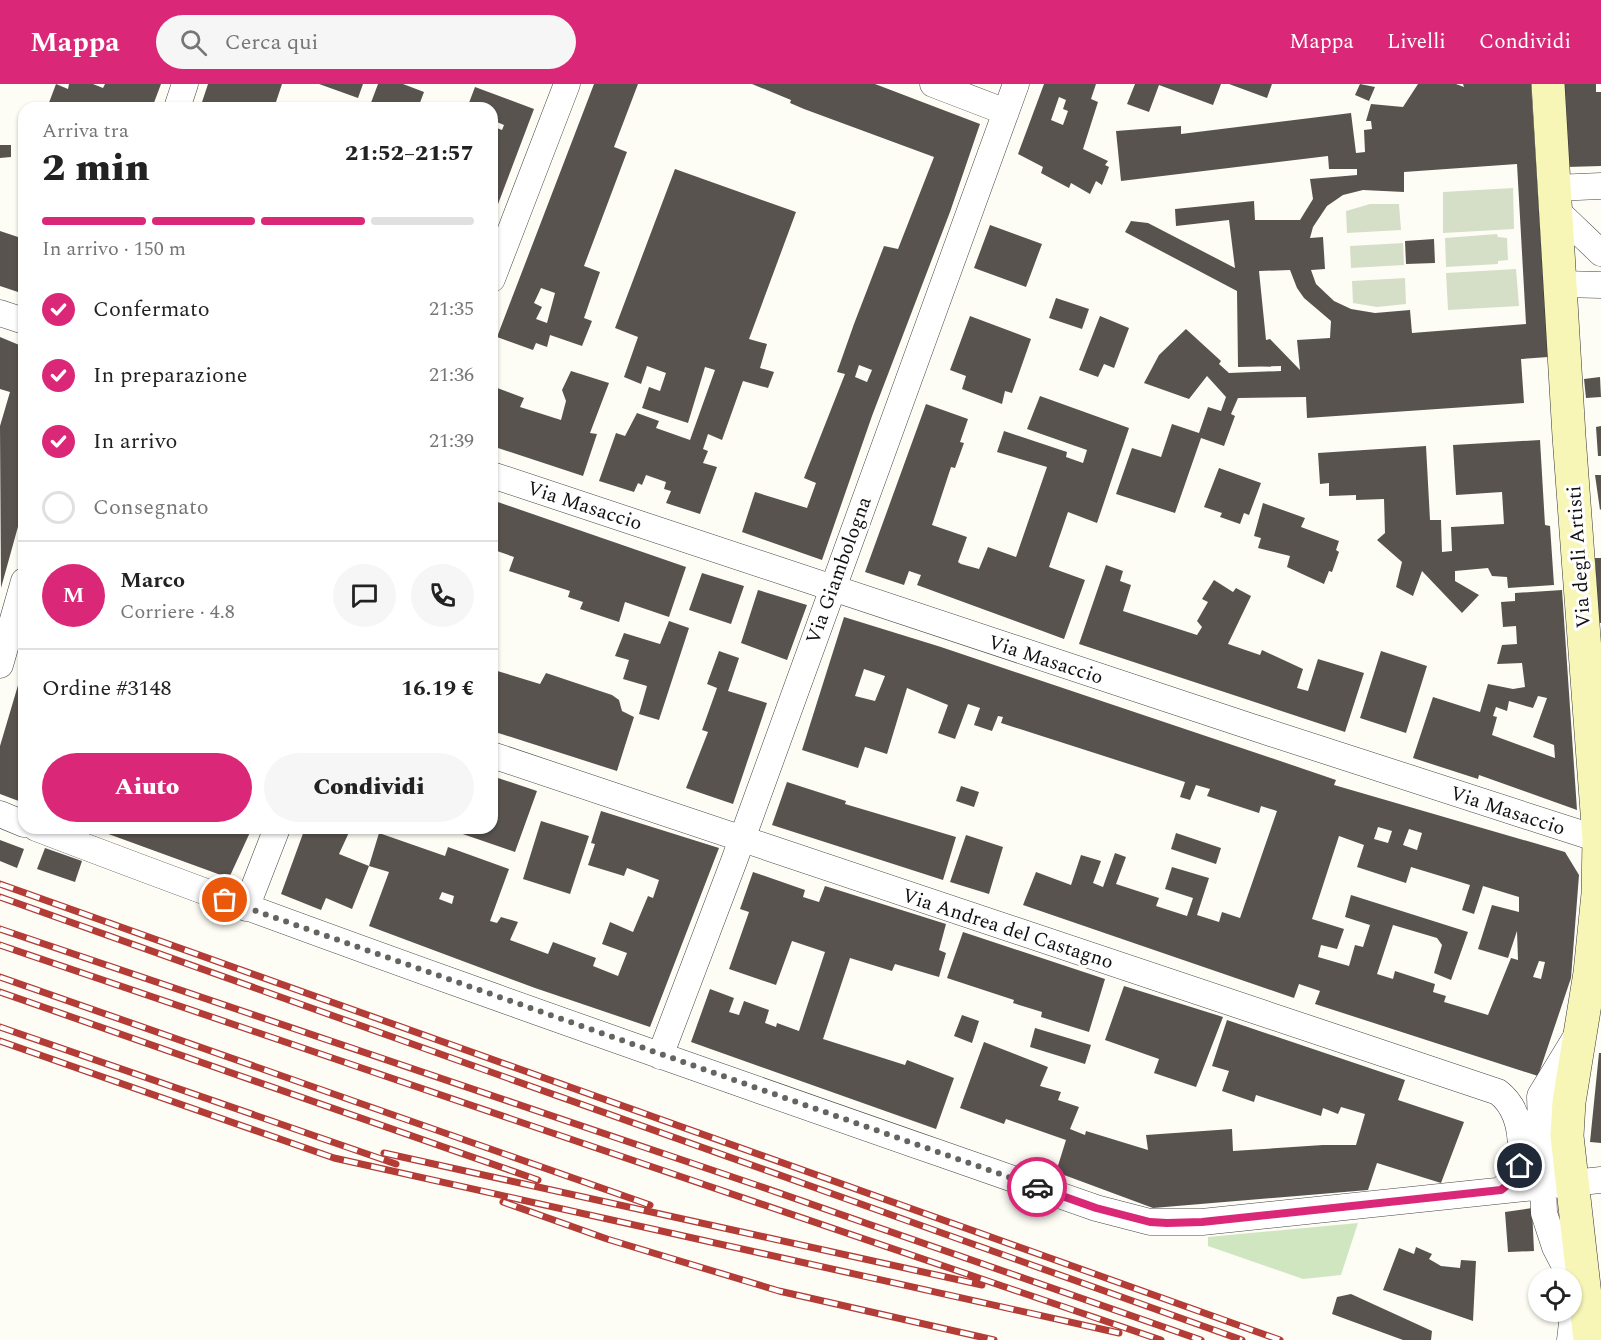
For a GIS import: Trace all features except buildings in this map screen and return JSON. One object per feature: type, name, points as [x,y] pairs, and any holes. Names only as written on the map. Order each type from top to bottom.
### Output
[{"type":"street","points":[[179,102],[185,84]]},
{"type":"street","points":[[498,263],[567,84]]},
{"type":"street","points":[[933,84],[1006,112]]},
{"type":"street","name":"Via Giambologna","points":[[660,1056],[742,840],[1016,84]]},
{"type":"street","name":"Via degli Artisti","points":[[1548,84],[1562,284],[1561,319],[1569,436],[1600,839],[1595,926],[1569,1102],[1567,1140],[1570,1189]]},
{"type":"street","points":[[1601,186],[1555,199],[1601,254]]},
{"type":"street","points":[[1562,284],[1601,285]]},
{"type":"street","points":[[0,312],[18,319]]},
{"type":"street","name":"Via Masaccio","points":[[498,477],[1600,839]]},
{"type":"street","points":[[0,665],[18,602]]},
{"type":"street","name":"Via Andrea del Castagno","points":[[498,757],[1488,1089],[1503,1096],[1515,1113],[1521,1134],[1519,1173],[1501,1190]]},
{"type":"street","points":[[0,814],[18,822]]},
{"type":"street","points":[[52,834],[246,908],[660,1056],[1096,1208],[1150,1222],[1202,1222],[1501,1190],[1570,1189]]},
{"type":"street","points":[[246,908],[276,834]]},
{"type":"street","name":"Via degli Artisti","points":[[1570,1189],[1540,1096],[1580,1030]]},
{"type":"street","points":[[1570,1189],[1570,1268]]},
{"type":"street","points":[[1566,1268],[1555,1247],[1544,1212],[1570,1189]]},
{"type":"street","points":[[1570,1189],[1575,1268]]},
{"type":"street","points":[[1570,1340],[1577,1322]]},
{"type":"street","points":[[1579,1322],[1581,1340]]},
{"type":"green space","points":[[1513,188],[1514,229],[1443,233],[1443,192]]},
{"type":"green space","points":[[1370,204],[1399,204],[1401,230],[1347,233],[1346,211]]},
{"type":"green space","points":[[1497,234],[1498,237],[1507,238],[1508,260],[1498,261],[1498,264],[1446,267],[1445,238]]},
{"type":"green space","points":[[1403,243],[1404,265],[1351,268],[1350,246]]},
{"type":"green space","points":[[1516,269],[1519,306],[1448,310],[1446,273]]},
{"type":"green space","points":[[1405,278],[1406,304],[1377,307],[1353,303],[1352,281]]},
{"type":"green space","points":[[1358,1223],[1341,1275],[1303,1279],[1208,1246],[1208,1237]]},
{"type":"railway","points":[[0,884],[1280,1340]]},
{"type":"railway","points":[[0,897],[1242,1340]]},
{"type":"railway","points":[[0,929],[759,1186],[1201,1340]]},
{"type":"railway","points":[[0,945],[1161,1340]]},
{"type":"railway","points":[[0,977],[650,1205]]},
{"type":"railway","points":[[0,992],[538,1180]]},
{"type":"railway","points":[[0,1027],[396,1164]]},
{"type":"railway","points":[[0,1041],[334,1158],[1119,1333]]},
{"type":"railway","points":[[384,1153],[982,1285]]},
{"type":"railway","points":[[503,1202],[607,1239],[779,1291],[994,1340]]},
{"type":"way so far","points":[[225,900],[660,1056],[1037,1187]]},
{"type":"route","points":[[1037,1187],[1096,1208],[1150,1222],[1202,1222],[1407,1198],[1501,1190],[1515,1179],[1520,1166]]}]
